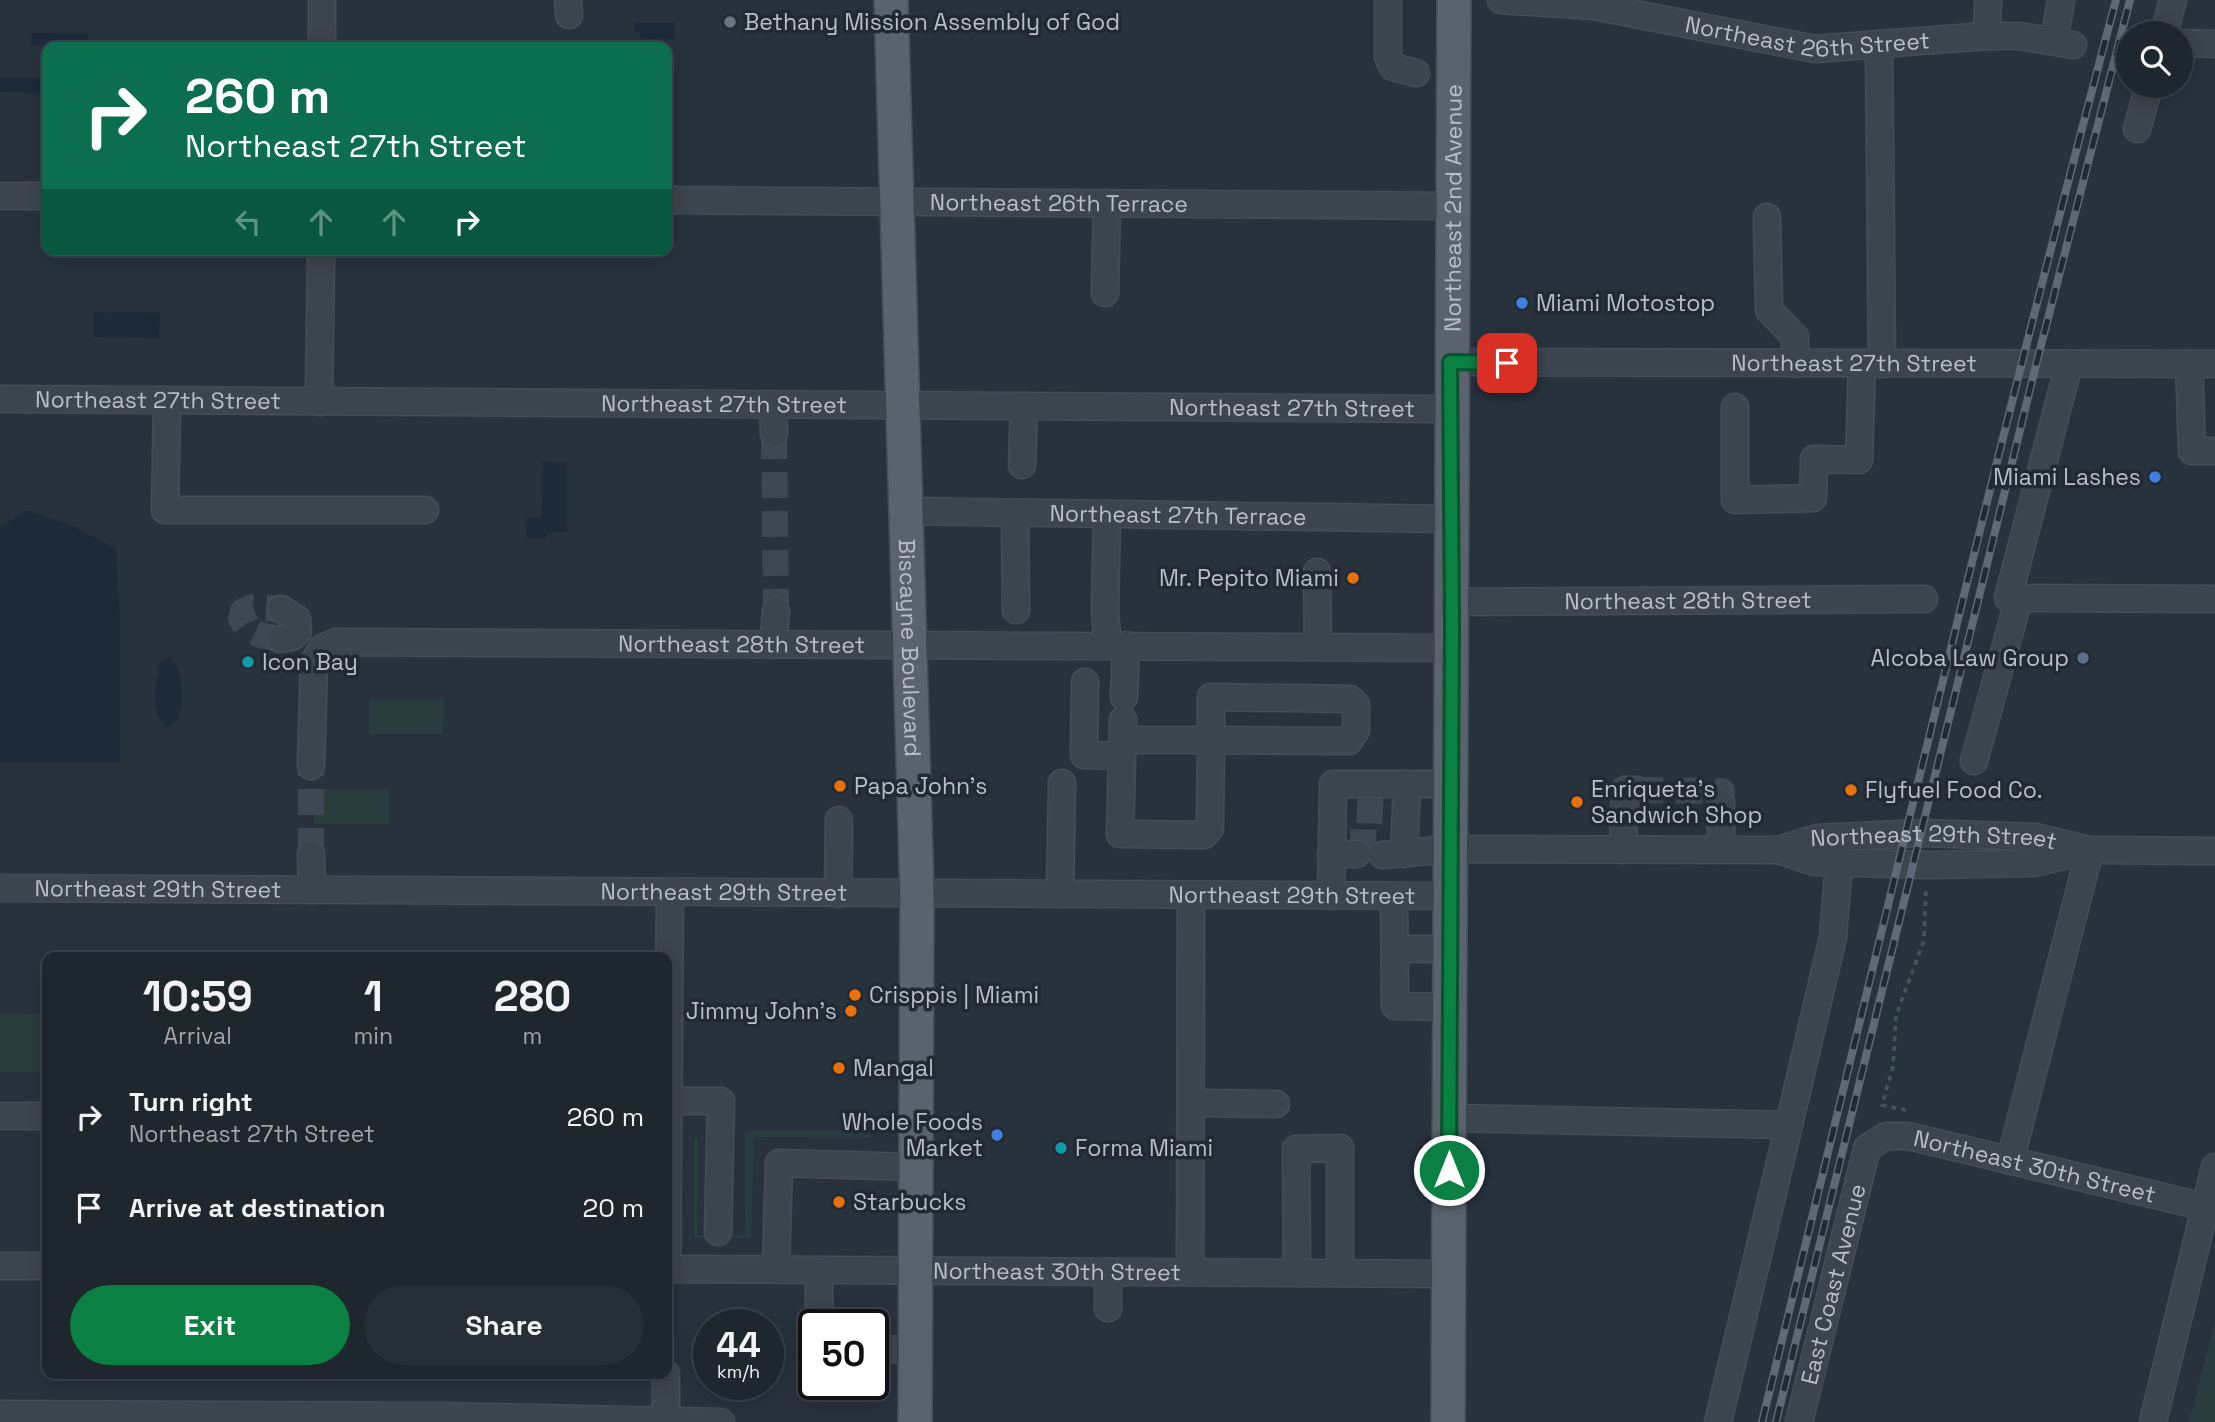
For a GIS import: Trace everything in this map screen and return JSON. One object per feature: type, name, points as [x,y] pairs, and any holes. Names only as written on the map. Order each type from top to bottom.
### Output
[{"type":"main road","name":"Biscayne Boulevard","points":[[891,0],[908,511],[909,645],[917,894],[915,1422]]},
{"type":"main road","name":"Northeast 2nd Avenue","points":[[1448,1422],[1452,784],[1450,362],[1454,0]]},
{"type":"street","points":[[322,0],[322,42]]},
{"type":"street","points":[[1388,0],[1388,57],[1393,67],[1416,73]]},
{"type":"street","name":"Northeast 26th Street","points":[[1514,0],[1594,3],[1815,49],[1987,36],[2019,36],[2063,43],[2062,0]]},
{"type":"street","points":[[1987,36],[1988,0]]},
{"type":"street","points":[[2167,21],[2172,0]]},
{"type":"street","points":[[2193,43],[2215,44]]},
{"type":"street","points":[[1735,407],[1735,500],[1813,498],[1814,459],[1859,460],[1872,364],[1879,44]]},
{"type":"street","points":[[2137,129],[2146,98]]},
{"type":"street","points":[[0,196],[42,196]]},
{"type":"street","name":"Northeast 26th Terrace","points":[[672,200],[1452,206]]},
{"type":"street","points":[[1105,293],[1107,203]]},
{"type":"street","points":[[1767,217],[1769,310],[1795,337],[1795,364]]},
{"type":"street","points":[[319,402],[321,256]]},
{"type":"street","name":"Northeast 27th Street","points":[[1450,362],[2202,365]]},
{"type":"street","points":[[1974,761],[2069,364]]},
{"type":"street","points":[[2202,365],[2192,451],[2215,452]]},
{"type":"street","name":"Northeast 27th Street","points":[[0,399],[1450,409]]},
{"type":"street","points":[[167,400],[165,510],[425,510]]},
{"type":"street","points":[[773,404],[774,433]]},
{"type":"street","points":[[1022,465],[1024,406]]},
{"type":"street","name":"Northeast 27th Terrace","points":[[908,511],[1450,519]]},
{"type":"street","points":[[1015,513],[1016,610]]},
{"type":"street","points":[[1085,682],[1084,755],[1123,737],[1211,740],[1349,741],[1356,730],[1356,705],[1350,699],[1211,696],[1211,740],[1210,828],[1204,835],[1120,834],[1123,737],[1117,645],[1105,612],[1107,514]]},
{"type":"street","points":[[1317,572],[1318,646]]},
{"type":"street","points":[[2013,598],[2215,599]]},
{"type":"street","name":"Northeast 28th Street","points":[[1452,602],[1924,599]]},
{"type":"street","points":[[281,610],[291,612],[297,619],[289,635],[322,648],[312,672],[311,766]]},
{"type":"street","points":[[773,645],[776,611]]},
{"type":"street","name":"Northeast 28th Street","points":[[322,648],[337,642],[1452,648]]},
{"type":"street","points":[[1060,894],[1062,783]]},
{"type":"street","points":[[1368,849],[1333,784],[1397,799],[1452,784]]},
{"type":"street","points":[[1623,850],[1625,790],[1637,790]]},
{"type":"street","points":[[1331,896],[1368,849],[1397,799]]},
{"type":"street","points":[[1721,803],[1721,850]]},
{"type":"street","points":[[838,894],[839,820]]},
{"type":"street","name":"Northeast 29th Street","points":[[1368,849],[1779,850],[1817,838],[1883,833],[2035,837],[2090,850],[2215,851]]},
{"type":"street","name":"Northeast 29th Street","points":[[1779,850],[1814,862],[1928,865],[2034,863],[2090,850]]},
{"type":"street","points":[[2010,1161],[2090,850]]},
{"type":"street","points":[[311,855],[312,890]]},
{"type":"street","points":[[1717,1422],[1833,937],[1839,863]]},
{"type":"street","name":"Northeast 29th Street","points":[[0,888],[1450,896]]},
{"type":"street","points":[[669,952],[670,893]]},
{"type":"street","points":[[1190,1272],[1191,895]]},
{"type":"street","points":[[1394,896],[1395,1006],[1450,1007]]},
{"type":"street","points":[[1395,949],[1450,950]]},
{"type":"street","points":[[672,1101],[721,1101],[718,1232]]},
{"type":"street","points":[[1191,1102],[1276,1104]]},
{"type":"street","points":[[0,1116],[42,1116]]},
{"type":"street","points":[[1449,1118],[1789,1125]]},
{"type":"street","name":"Northeast 30th Street","points":[[1867,1148],[1886,1136],[1908,1136],[2205,1207]]},
{"type":"street","points":[[1297,1273],[1296,1149],[1340,1148],[1340,1273]]},
{"type":"street","name":"East Coast Avenue","points":[[1799,1422],[1867,1148]]},
{"type":"street","points":[[776,1269],[779,1163],[916,1167]]},
{"type":"street","points":[[2153,1422],[2215,1167]]},
{"type":"street","points":[[0,1266],[42,1266]]},
{"type":"street","name":"Northeast 30th Street","points":[[672,1269],[1448,1273]]},
{"type":"street","points":[[819,1270],[819,1309]]},
{"type":"street","points":[[1108,1272],[1108,1308]]},
{"type":"street","points":[[889,1349],[915,1350]]},
{"type":"street","points":[[666,1379],[666,1421]]},
{"type":"street","points":[[0,1414],[136,1419],[721,1422]]},
{"type":"path","points":[[1906,1110],[1882,1105],[1893,1067],[1896,1016],[1924,940],[1928,865]]},
{"type":"shaded area","points":[[369,700],[444,700],[443,734],[369,734]]},
{"type":"shaded area","points":[[314,789],[389,790],[389,824],[314,824]]},
{"type":"shaded area","points":[[0,1014],[42,1014],[42,1072],[0,1072]]},
{"type":"shaded area","points":[[745,1131],[870,1131],[870,1138],[754,1137],[751,1238],[694,1238],[694,1138],[698,1138],[697,1235],[745,1235]]},
{"type":"shaded area","points":[[2215,1322],[2215,1422],[2189,1422]]},
{"type":"water","points":[[634,23],[675,23],[674,39],[641,38],[640,32],[634,32]]},
{"type":"water","points":[[32,33],[88,33],[87,42],[42,42],[42,45],[31,45]]},
{"type":"water","points":[[0,78],[42,78],[42,93],[0,92]]},
{"type":"water","points":[[94,312],[160,313],[159,338],[94,337]]},
{"type":"water","points":[[543,462],[567,463],[567,532],[547,533],[547,538],[526,538],[527,517],[542,517]]},
{"type":"water","points":[[27,510],[72,525],[116,549],[120,619],[120,762],[0,762],[0,528]]},
{"type":"water","points":[[169,656],[178,671],[182,693],[179,715],[168,728],[158,715],[155,697],[160,662]]},
{"type":"tunnel","points":[[774,433],[776,611]]},
{"type":"tunnel","points":[[280,639],[253,632],[241,619],[243,611],[253,607],[281,609]]},
{"type":"tunnel","points":[[311,766],[311,854]]},
{"type":"tunnel","points":[[1637,790],[1722,791],[1721,803]]},
{"type":"tunnel","points":[[1357,810],[1384,811]]},
{"type":"tunnel","points":[[1350,842],[1383,843]]},
{"type":"railway","points":[[1762,1422],[1979,532],[2116,0]]},
{"type":"railway","points":[[1776,1422],[2036,365],[2130,0]]},
{"type":"place","name":"Bethany Mission Assembly of God","points":[[730,22]]},
{"type":"place","name":"Miami Motostop","points":[[1522,303]]},
{"type":"place","name":"Miami Lashes","points":[[2155,477]]},
{"type":"place","name":"Mr. Pepito Miami","points":[[1353,578]]},
{"type":"place","name":"Alcoba Law Group","points":[[2083,658]]},
{"type":"place","name":"Icon Bay","points":[[248,662]]},
{"type":"place","name":"Papa John's","points":[[840,786]]},
{"type":"place","name":"Flyfuel Food Co.","points":[[1851,790]]},
{"type":"place","name":"Enriqueta's Sandwich Shop","points":[[1577,802]]},
{"type":"place","name":"Crisppis | Miami","points":[[855,995]]},
{"type":"place","name":"Jimmy John's","points":[[851,1011]]},
{"type":"place","name":"Mangal","points":[[839,1068]]},
{"type":"place","name":"Whole Foods Market","points":[[997,1135]]},
{"type":"place","name":"Forma Miami","points":[[1061,1148]]},
{"type":"place","name":"Starbucks","points":[[839,1202]]},
{"type":"route","points":[[1449,1170],[1452,814],[1450,362],[1507,363]]}]
